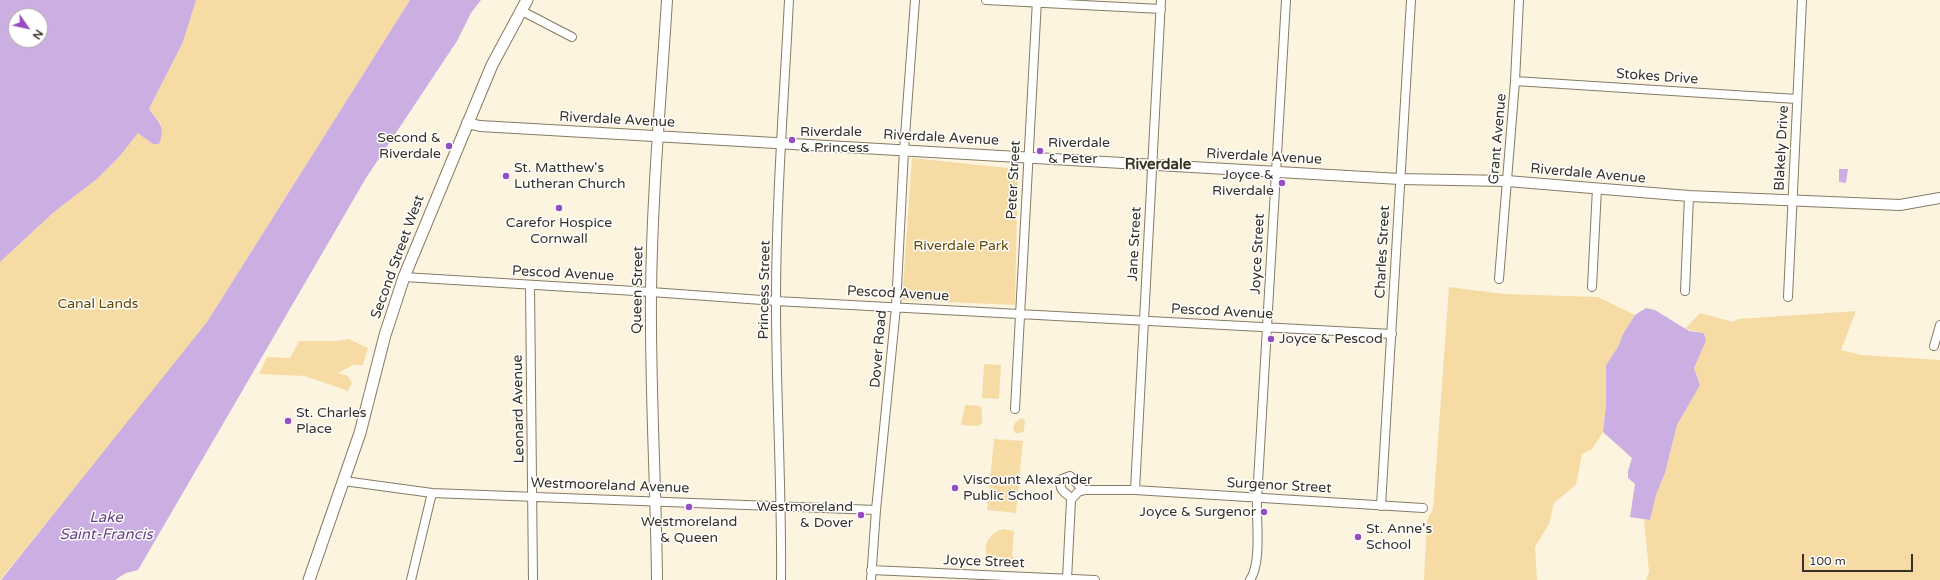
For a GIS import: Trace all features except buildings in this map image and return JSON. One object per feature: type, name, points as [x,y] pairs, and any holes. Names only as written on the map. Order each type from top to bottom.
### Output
[{"type":"main road","name":"Second Street West","points":[[309,580],[344,481],[365,415],[386,335],[404,277],[466,122],[492,65],[520,10],[527,0]]},
{"type":"street","name":"Queen Street","points":[[658,580],[651,405],[651,292],[654,194],[667,0]]},
{"type":"street","name":"Princess Street","points":[[781,580],[782,507],[776,302],[781,143],[789,0]]},
{"type":"street","name":"Dover Road","points":[[871,580],[876,510],[896,307],[904,150],[915,0]]},
{"type":"street","points":[[986,0],[1037,1],[1161,9]]},
{"type":"street","name":"Jane Street","points":[[1135,490],[1161,0]]},
{"type":"street","name":"Joyce Street","points":[[1250,580],[1254,572],[1256,556],[1257,499],[1286,0]]},
{"type":"street","name":"Charles Street","points":[[1381,506],[1411,0]]},
{"type":"street","name":"Grant Avenue","points":[[1499,279],[1515,81],[1519,0]]},
{"type":"street","name":"Blakely Drive","points":[[1788,297],[1802,0]]},
{"type":"street","name":"Peter Street","points":[[1015,409],[1037,1]]},
{"type":"street","points":[[520,10],[572,37]]},
{"type":"street","name":"Stokes Drive","points":[[1515,81],[1797,99]]},
{"type":"street","name":"Riverdale Avenue","points":[[466,122],[480,126],[1400,179],[1507,182],[1689,196],[1900,205],[1940,198]]},
{"type":"street","points":[[1592,287],[1597,188]]},
{"type":"street","points":[[1685,290],[1689,196]]},
{"type":"street","name":"Pescod Avenue","points":[[404,277],[651,292],[776,302],[896,307],[1392,334]]},
{"type":"street","name":"Leonard Avenue","points":[[530,285],[533,580]]},
{"type":"street","points":[[1934,346],[1940,325]]},
{"type":"street","points":[[1067,579],[1071,500],[1078,492],[1083,490],[1070,476],[1062,479],[1060,488],[1072,498]]},
{"type":"street","name":"Westmooreland Avenue","points":[[344,481],[432,493],[876,510]]},
{"type":"street","name":"Surgenor Street","points":[[1083,490],[1135,490],[1257,499],[1314,500],[1423,508]]},
{"type":"street","points":[[411,580],[432,493]]},
{"type":"street","name":"Joyce Street","points":[[871,570],[1096,580]]},
{"type":"green space","name":"Canal Lands","points":[[196,0],[410,0],[207,322],[164,378],[0,580],[0,262],[54,212],[97,179],[119,157],[138,132],[153,144],[161,124],[149,109],[183,42]]},
{"type":"green space","name":"Riverdale Park","points":[[912,158],[1018,169],[1015,305],[902,300]]},
{"type":"green space","points":[[1449,287],[1504,294],[1598,297],[1635,315],[1623,334],[1618,347],[1606,365],[1606,406],[1603,432],[1592,449],[1582,454],[1576,485],[1554,503],[1549,524],[1535,547],[1537,580],[1424,580],[1427,520],[1433,509]]},
{"type":"green space","points":[[1856,311],[1841,350],[1861,355],[1940,360],[1940,580],[1646,580],[1649,572],[1644,519],[1650,520],[1656,495],[1665,473],[1677,425],[1700,385],[1694,368],[1706,341],[1704,333],[1685,329],[1700,313],[1733,322],[1738,319]]},
{"type":"green space","points":[[349,339],[368,348],[363,365],[353,365],[338,373],[348,376],[352,383],[348,391],[305,376],[259,374],[267,357],[290,358],[299,341],[335,341]]},
{"type":"green space","points":[[984,364],[1001,365],[999,399],[982,398]]},
{"type":"green space","points":[[965,405],[980,406],[982,410],[982,424],[977,426],[961,425]]},
{"type":"green space","points":[[1021,418],[1025,420],[1024,431],[1015,433],[1013,429],[1015,423]]},
{"type":"green space","points":[[994,439],[1023,441],[1016,513],[987,510]]},
{"type":"green space","points":[[1004,529],[1014,531],[1012,556],[1016,558],[1016,561],[1013,564],[1010,562],[1009,558],[986,556],[986,546],[989,538],[999,530]]},
{"type":"water","points":[[0,0],[196,0],[183,42],[149,109],[162,129],[159,144],[153,144],[138,133],[119,157],[97,179],[54,212],[0,262]]},
{"type":"water","name":"Lake Saint-Francis","points":[[410,0],[481,0],[471,13],[457,41],[366,178],[138,570],[126,573],[115,580],[1,580],[207,322]]},
{"type":"water","points":[[1839,169],[1848,169],[1846,183],[1839,182]]},
{"type":"water","points":[[1646,308],[1655,310],[1689,331],[1704,333],[1706,341],[1694,368],[1700,385],[1677,425],[1665,473],[1656,495],[1650,520],[1630,517],[1635,484],[1628,478],[1628,471],[1632,458],[1603,432],[1606,406],[1606,365],[1618,347],[1623,334],[1635,315]]},
{"type":"place","name":"Riverdale & Princess","points":[[792,140]]},
{"type":"place","name":"Second & Riverdale","points":[[449,146]]},
{"type":"place","name":"Riverdale & Peter","points":[[1040,151]]},
{"type":"place","name":"St. Matthew's Lutheran Church","points":[[506,176]]},
{"type":"place","name":"Joyce & Riverdale","points":[[1282,183]]},
{"type":"place","name":"Carefor Hospice Cornwall","points":[[559,208]]},
{"type":"place","name":"Joyce & Pescod","points":[[1271,339]]},
{"type":"place","name":"St. Charles Place","points":[[288,421]]},
{"type":"place","name":"Viscount Alexander Public School","points":[[955,488]]},
{"type":"place","name":"Westmoreland & Queen","points":[[689,507]]},
{"type":"place","name":"Joyce & Surgenor","points":[[1264,512]]},
{"type":"place","name":"Westmoreland & Dover","points":[[861,515]]},
{"type":"place","name":"St. Anne's School","points":[[1358,537]]},
{"type":"district","name":"Riverdale","points":[[1158,165]]}]
